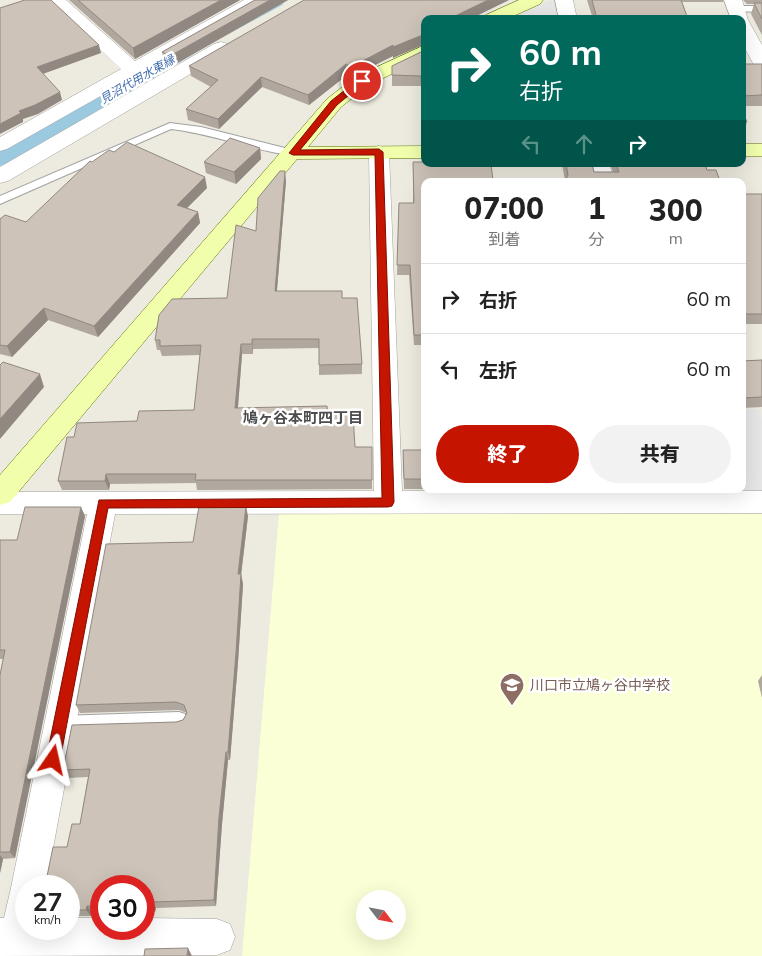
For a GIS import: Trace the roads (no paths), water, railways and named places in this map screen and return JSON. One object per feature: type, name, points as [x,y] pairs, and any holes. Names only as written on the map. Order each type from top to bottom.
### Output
[{"type":"street","points":[[56,0],[133,69]]},
{"type":"street","points":[[0,145],[258,0]]},
{"type":"street","points":[[501,15],[534,0]]},
{"type":"street","points":[[564,0],[567,15]]},
{"type":"street","points":[[746,30],[762,63]]},
{"type":"street","points":[[0,176],[237,39]]},
{"type":"street","points":[[0,494],[334,103],[362,81],[421,53]]},
{"type":"street","points":[[746,150],[762,150]]},
{"type":"street","points":[[379,152],[388,502]]},
{"type":"street","points":[[293,153],[421,152]]},
{"type":"street","points":[[0,502],[388,502],[680,496],[762,502]]},
{"type":"street","points":[[30,875],[103,503]]},
{"type":"street","points":[[15,930],[11,943],[217,937]]},
{"type":"lane","points":[[738,13],[762,9]]},
{"type":"lane","points":[[0,200],[170,126],[189,127],[277,151],[293,153]]},
{"type":"lane","points":[[60,724],[179,720]]},
{"type":"waterway","name":"見沼代用水東縁","points":[[0,158],[213,33],[274,0]]},
{"type":"place","name":"川口市立鳩ヶ谷中学校","points":[[512,706]]},
{"type":"district","name":"鳩ヶ谷本町四丁目","points":[[303,417]]}]
